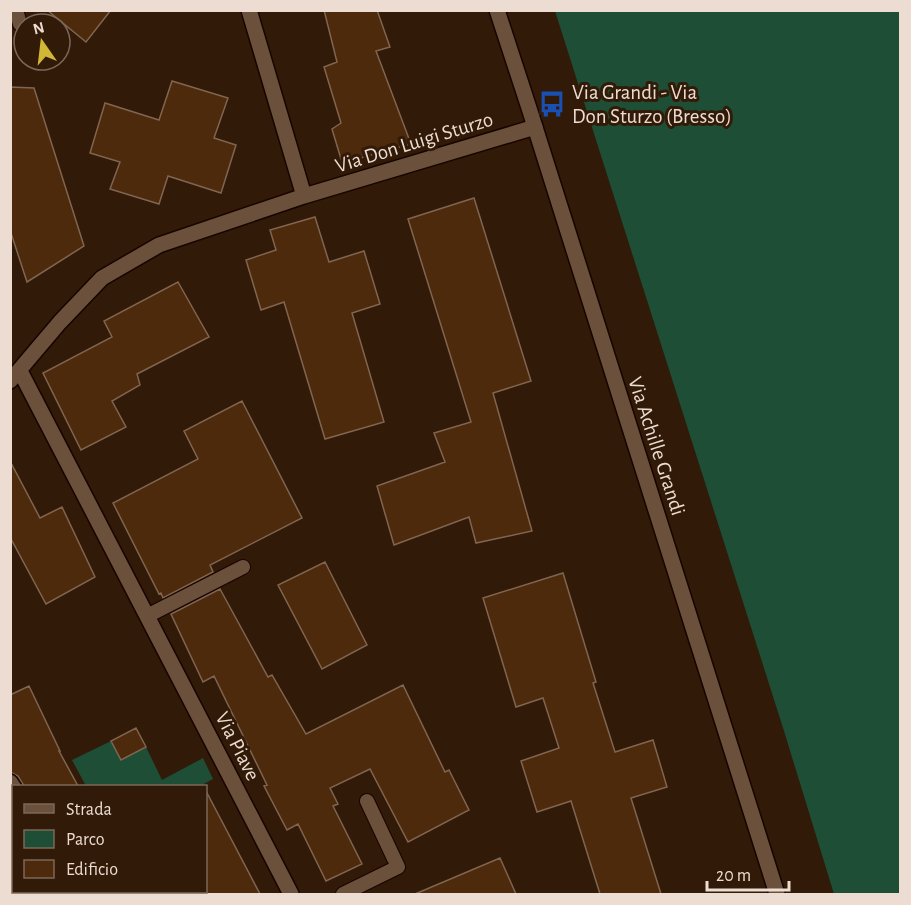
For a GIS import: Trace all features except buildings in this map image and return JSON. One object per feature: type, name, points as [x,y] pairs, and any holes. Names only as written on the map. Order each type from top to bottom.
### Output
[{"type":"street","points":[[249,10],[304,196]]},
{"type":"street","name":"Via Achille Grandi","points":[[497,10],[777,894]]},
{"type":"street","name":"Via Don Luigi Sturzo","points":[[15,376],[60,322],[102,278],[159,245],[304,196],[535,128]]},
{"type":"street","name":"Via Piave","points":[[15,376],[147,616],[291,894]]},
{"type":"lane","points":[[147,616],[243,567]]},
{"type":"lane","points":[[343,894],[399,867],[367,801]]},
{"type":"green space","points":[[555,11],[900,11],[900,894],[834,894]]},
{"type":"green space","points":[[111,741],[146,747],[162,780],[203,758],[213,779],[202,785],[85,785],[72,760]]},
{"type":"place","name":"Via Grandi - Via Don Sturzo (Bresso)","points":[[552,104]]}]
